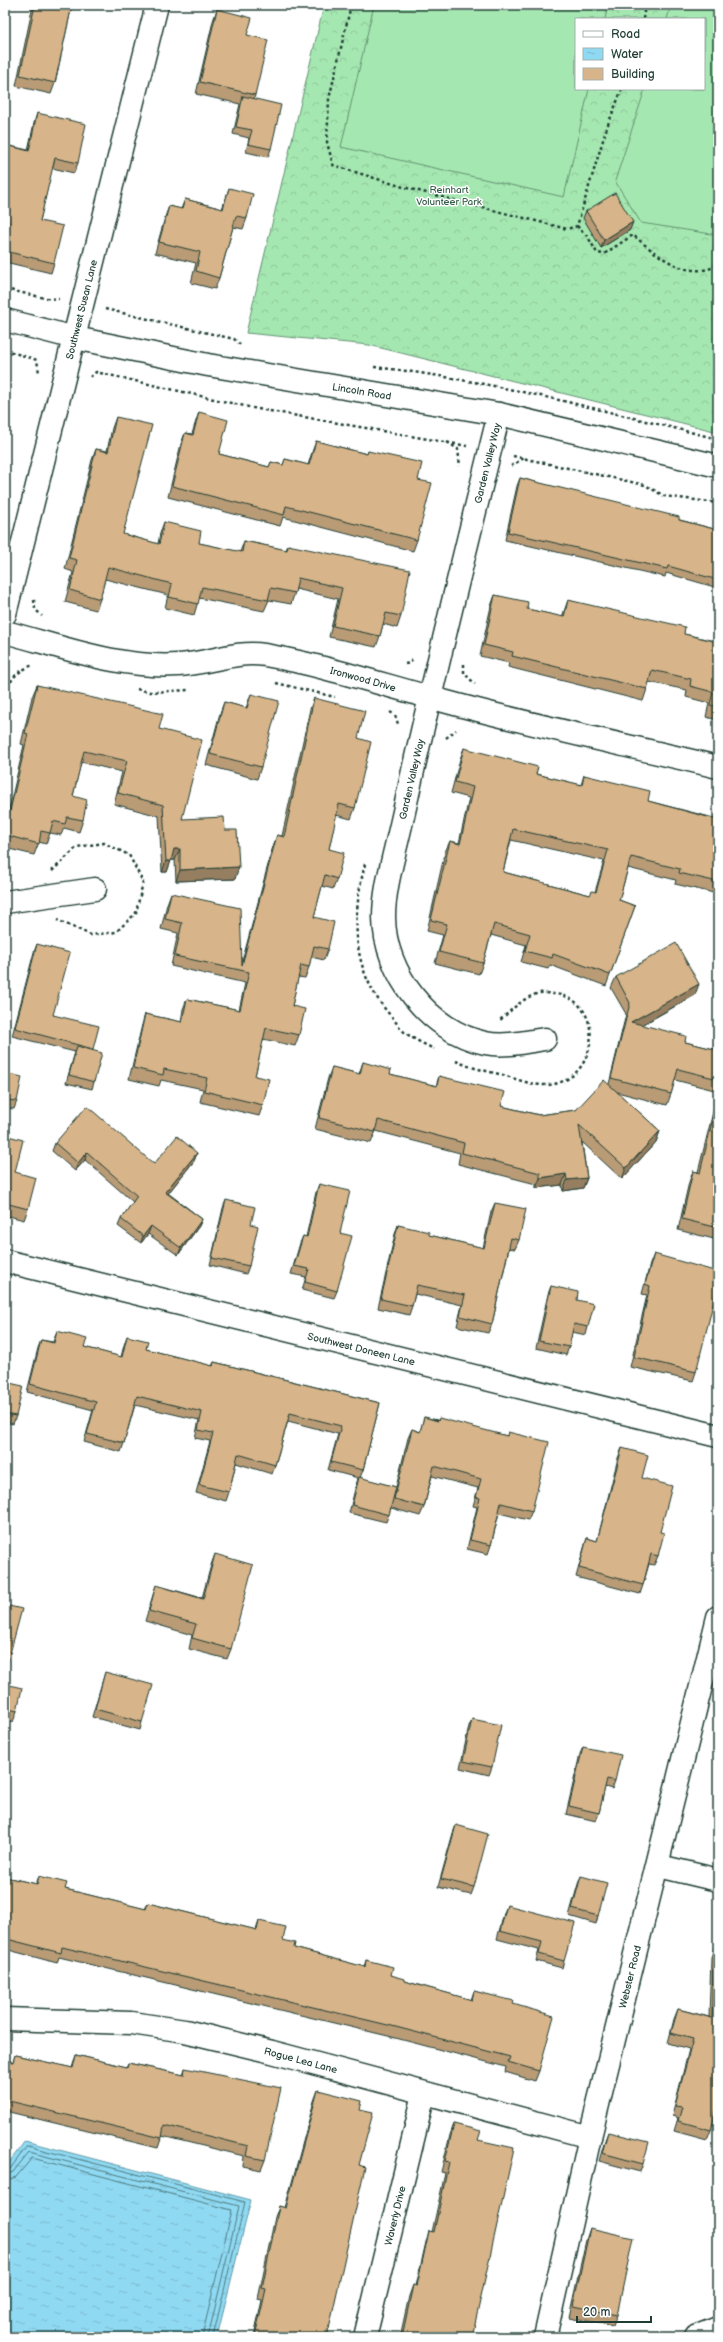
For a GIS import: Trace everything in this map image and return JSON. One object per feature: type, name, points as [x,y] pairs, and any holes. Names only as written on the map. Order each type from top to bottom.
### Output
[{"type":"street","name":"Southwest Susan Lane","points":[[5,614],[157,5]]},
{"type":"street","name":"Lincoln Road","points":[[5,320],[75,338],[208,365],[499,414],[718,466]]},
{"type":"street","name":"Garden Valley Way","points":[[499,414],[430,698],[390,874],[384,918],[390,954],[408,990],[429,1013],[454,1031],[485,1043],[513,1044],[545,1038]]},
{"type":"street","name":"Ironwood Drive","points":[[5,632],[110,658],[144,664],[178,665],[239,654],[262,654],[311,663],[430,698],[718,767]]},
{"type":"street","points":[[5,902],[96,889]]},
{"type":"street","name":"Southwest Doneen Lane","points":[[5,1262],[718,1436]]},
{"type":"street","name":"Webster Road","points":[[545,2337],[590,2137],[659,1866],[718,1617]]},
{"type":"street","points":[[659,1866],[718,1880]]},
{"type":"street","name":"Rogue Lea Lane","points":[[5,2019],[131,2023],[185,2031],[272,2052],[424,2094],[590,2137]]},
{"type":"street","name":"Waverly Drive","points":[[365,2337],[424,2094]]},
{"type":"street","points":[[695,2337],[718,2328]]},
{"type":"path","points":[[351,5],[329,99],[327,142],[333,165],[403,186],[567,229],[577,226]]},
{"type":"path","points":[[642,18],[645,5]]},
{"type":"path","points":[[577,226],[607,127],[622,90]]},
{"type":"path","points":[[577,226],[588,237],[597,253],[604,254],[633,235],[655,253],[677,265],[695,271],[711,269],[718,265]]},
{"type":"path","points":[[5,288],[45,298],[83,304],[234,339],[245,349]]},
{"type":"path","points":[[5,350],[37,360],[40,375]]},
{"type":"path","points":[[369,366],[436,374],[534,393],[718,439]]},
{"type":"path","points":[[87,381],[96,372],[253,408],[447,442],[524,458],[645,485],[664,496],[718,503]]},
{"type":"path","points":[[447,442],[458,449],[460,465],[459,473]]},
{"type":"path","points":[[506,469],[524,458]]},
{"type":"path","points":[[34,595],[35,609],[46,620]]},
{"type":"path","points":[[464,657],[464,673],[475,684],[483,686]]},
{"type":"path","points":[[398,666],[410,663],[414,658]]},
{"type":"green space","name":"Reinhart Volunteer Park","points":[[324,5],[718,5],[718,432],[369,345],[246,333]]},
{"type":"green space","points":[[374,5],[608,5],[605,18],[575,18],[575,90],[589,90],[564,197],[341,147]]},
{"type":"green space","points":[[671,5],[718,5],[718,235],[641,223],[615,181],[645,90],[705,90],[705,18],[667,18]]},
{"type":"water","points":[[25,2141],[251,2200],[217,2337],[5,2337],[5,2168]]},
{"type":"building","points":[[35,5],[72,5],[55,83],[20,75]]},
{"type":"building","points":[[217,9],[252,18],[247,35],[268,40],[255,95],[200,82]]},
{"type":"building","points":[[243,96],[281,105],[271,149],[248,144],[252,130],[236,127]]},
{"type":"building","points":[[37,113],[86,124],[78,163],[55,158],[40,221],[63,226],[54,263],[5,251],[5,240],[9,221],[5,220],[5,163],[7,163],[10,146],[29,151]]},
{"type":"building","points":[[229,188],[253,194],[247,218],[236,216],[219,278],[196,271],[200,252],[159,242],[169,206],[182,209],[185,199],[223,209]]},
{"type":"building","points":[[615,193],[633,222],[604,240],[586,211]]},
{"type":"building","points":[[199,412],[228,420],[219,454],[269,467],[271,462],[283,465],[285,459],[309,465],[316,441],[367,454],[368,451],[422,463],[418,480],[432,483],[417,540],[286,506],[284,515],[172,486],[185,433],[193,435]]},
{"type":"building","points":[[116,417],[152,425],[123,534],[159,544],[164,522],[201,531],[199,543],[242,552],[244,541],[287,550],[288,545],[410,570],[401,616],[386,613],[380,636],[333,626],[342,588],[298,578],[295,593],[271,588],[268,600],[202,587],[198,604],[169,597],[172,584],[108,567],[100,599],[70,590],[77,560],[69,558],[96,449],[108,452]]},
{"type":"building","points":[[520,478],[679,517],[679,520],[718,530],[718,580],[668,566],[667,569],[508,532]]},
{"type":"building","points":[[495,595],[528,602],[527,609],[564,617],[568,600],[685,627],[684,634],[718,642],[718,707],[710,705],[713,692],[690,686],[691,679],[652,670],[647,689],[512,656],[513,652],[484,645]]},
{"type":"building","points":[[37,685],[163,714],[159,729],[202,740],[182,819],[224,817],[225,830],[237,830],[239,867],[180,870],[180,849],[174,849],[171,861],[166,861],[163,805],[118,793],[127,761],[84,751],[73,796],[87,800],[83,820],[67,817],[65,824],[53,821],[50,833],[41,831],[39,844],[5,835],[28,734],[25,733]]},
{"type":"building","points":[[251,694],[279,701],[261,767],[210,754],[224,702],[247,708]]},
{"type":"building","points":[[314,698],[365,711],[358,738],[371,742],[355,808],[339,804],[329,849],[344,853],[337,879],[325,875],[314,917],[334,922],[328,949],[314,946],[309,967],[301,965],[292,1006],[305,1009],[299,1035],[266,1028],[255,1076],[269,1079],[263,1105],[204,1091],[207,1078],[164,1069],[163,1075],[133,1068],[145,1014],[182,1022],[187,999],[240,1010],[249,972],[175,956],[182,923],[165,919],[171,893],[240,908],[242,965],[277,835],[284,837]]},
{"type":"building","points":[[464,748],[538,767],[536,774],[582,785],[584,775],[650,791],[648,801],[715,819],[718,809],[718,882],[679,873],[680,869],[631,857],[619,900],[635,906],[610,975],[553,954],[552,958],[525,951],[530,934],[494,924],[483,963],[439,952],[447,924],[431,920],[450,841],[460,844],[473,787],[455,782]],"holes":[[[513,829],[608,850],[596,892],[592,891],[590,895],[503,872]]]},
{"type":"building","points":[[676,943],[699,984],[631,1022],[686,1036],[685,1042],[718,1050],[718,1079],[678,1069],[671,1094],[611,1078],[630,1003],[616,977]]},
{"type":"building","points":[[37,944],[70,953],[53,1015],[99,1026],[93,1049],[15,1028]]},
{"type":"building","points":[[77,1046],[102,1053],[94,1082],[69,1075]]},
{"type":"building","points":[[363,1062],[391,1070],[390,1074],[437,1086],[439,1076],[505,1092],[501,1106],[539,1115],[576,1110],[604,1080],[660,1131],[626,1168],[579,1125],[587,1178],[567,1180],[566,1174],[540,1178],[540,1173],[462,1153],[464,1143],[378,1120],[375,1132],[319,1118],[332,1067],[360,1074]]},
{"type":"building","points":[[5,1073],[22,1077],[17,1101],[5,1100]]},
{"type":"building","points":[[718,1097],[718,1228],[682,1219],[693,1171],[700,1173]]},
{"type":"building","points":[[87,1106],[154,1164],[177,1136],[197,1153],[165,1192],[202,1219],[181,1248],[151,1226],[143,1236],[121,1219],[137,1196],[87,1152],[78,1163],[55,1143]]},
{"type":"building","points":[[5,1135],[23,1140],[15,1172],[36,1178],[28,1209],[5,1203]]},
{"type":"building","points":[[319,1184],[350,1191],[340,1233],[352,1236],[337,1291],[305,1282],[309,1269],[294,1266],[303,1236],[307,1237]]},
{"type":"building","points":[[226,1200],[255,1207],[251,1224],[258,1226],[249,1266],[212,1258]]},
{"type":"building","points":[[495,1203],[526,1209],[519,1240],[511,1238],[492,1324],[460,1316],[465,1295],[417,1285],[412,1306],[381,1299],[398,1225],[429,1232],[429,1235],[484,1248]]},
{"type":"building","points":[[654,1254],[718,1272],[718,1284],[696,1372],[634,1357],[650,1286],[645,1284]]},
{"type":"building","points":[[551,1286],[578,1292],[577,1300],[594,1304],[588,1327],[574,1324],[569,1347],[539,1341]]},
{"type":"building","points":[[57,1331],[87,1339],[84,1347],[122,1357],[127,1336],[148,1341],[146,1349],[213,1366],[214,1362],[380,1403],[363,1470],[331,1462],[341,1426],[290,1413],[275,1465],[238,1454],[229,1492],[199,1485],[213,1433],[198,1430],[202,1412],[137,1396],[124,1443],[87,1434],[96,1402],[30,1384],[41,1340],[54,1343]]},
{"type":"building","points":[[5,1382],[23,1386],[16,1416],[5,1414]]},
{"type":"building","points":[[424,1417],[438,1421],[439,1418],[507,1436],[508,1432],[549,1442],[532,1511],[501,1503],[491,1545],[470,1540],[480,1498],[476,1497],[481,1479],[434,1466],[424,1507],[394,1499],[412,1429],[420,1432]]},
{"type":"building","points":[[622,1448],[648,1455],[642,1478],[672,1486],[660,1532],[664,1533],[658,1556],[651,1554],[643,1585],[579,1568],[587,1538],[597,1541]]},
{"type":"building","points":[[359,1477],[396,1487],[389,1515],[352,1505]]},
{"type":"building","points":[[215,1554],[253,1565],[231,1649],[192,1638],[196,1624],[149,1611],[156,1585],[203,1599]]},
{"type":"building","points":[[5,1605],[22,1609],[5,1672]]},
{"type":"building","points":[[105,1672],[153,1685],[142,1722],[95,1709]]},
{"type":"building","points":[[5,1684],[22,1688],[17,1711],[5,1708]]},
{"type":"building","points":[[472,1719],[501,1725],[492,1767],[463,1761]]},
{"type":"building","points":[[583,1747],[621,1755],[615,1781],[607,1779],[599,1813],[569,1806]]},
{"type":"building","points":[[456,1825],[488,1834],[474,1887],[441,1879]]},
{"type":"building","points":[[39,1876],[67,1883],[65,1889],[146,1909],[148,1903],[257,1930],[259,1921],[286,1927],[283,1940],[295,1943],[294,1948],[365,1967],[366,1960],[393,1967],[391,1975],[404,1979],[404,1981],[472,2000],[474,1991],[514,2001],[513,2004],[554,2016],[539,2071],[508,2062],[510,2057],[392,2026],[62,1947],[61,1953],[7,1939],[5,1946],[5,1877],[37,1884]]},
{"type":"building","points":[[581,1876],[607,1883],[598,1916],[572,1909]]},
{"type":"building","points":[[507,1905],[575,1923],[564,1961],[539,1954],[542,1942],[500,1931]]},
{"type":"building","points":[[714,1948],[718,1948],[718,2103],[711,2130],[678,2121],[682,2107],[675,2106],[693,2039],[671,2033],[678,2009],[712,2018]]},
{"type":"building","points":[[15,2055],[73,2068],[76,2055],[127,2067],[128,2063],[184,2075],[185,2068],[281,2088],[265,2160],[246,2156],[248,2146],[164,2125],[162,2138],[5,2100],[5,2060],[13,2062]]},
{"type":"building","points":[[318,2090],[362,2101],[360,2110],[373,2113],[359,2165],[365,2167],[327,2337],[255,2337],[266,2289],[262,2288],[279,2206],[286,2208]]},
{"type":"building","points":[[454,2124],[481,2131],[478,2140],[514,2148],[472,2337],[402,2337],[413,2285],[417,2286],[429,2231],[434,2232],[449,2162],[445,2161]]},
{"type":"building","points":[[608,2132],[649,2142],[643,2164],[602,2153]]},
{"type":"building","points":[[590,2228],[633,2238],[617,2315],[573,2306]]}]
